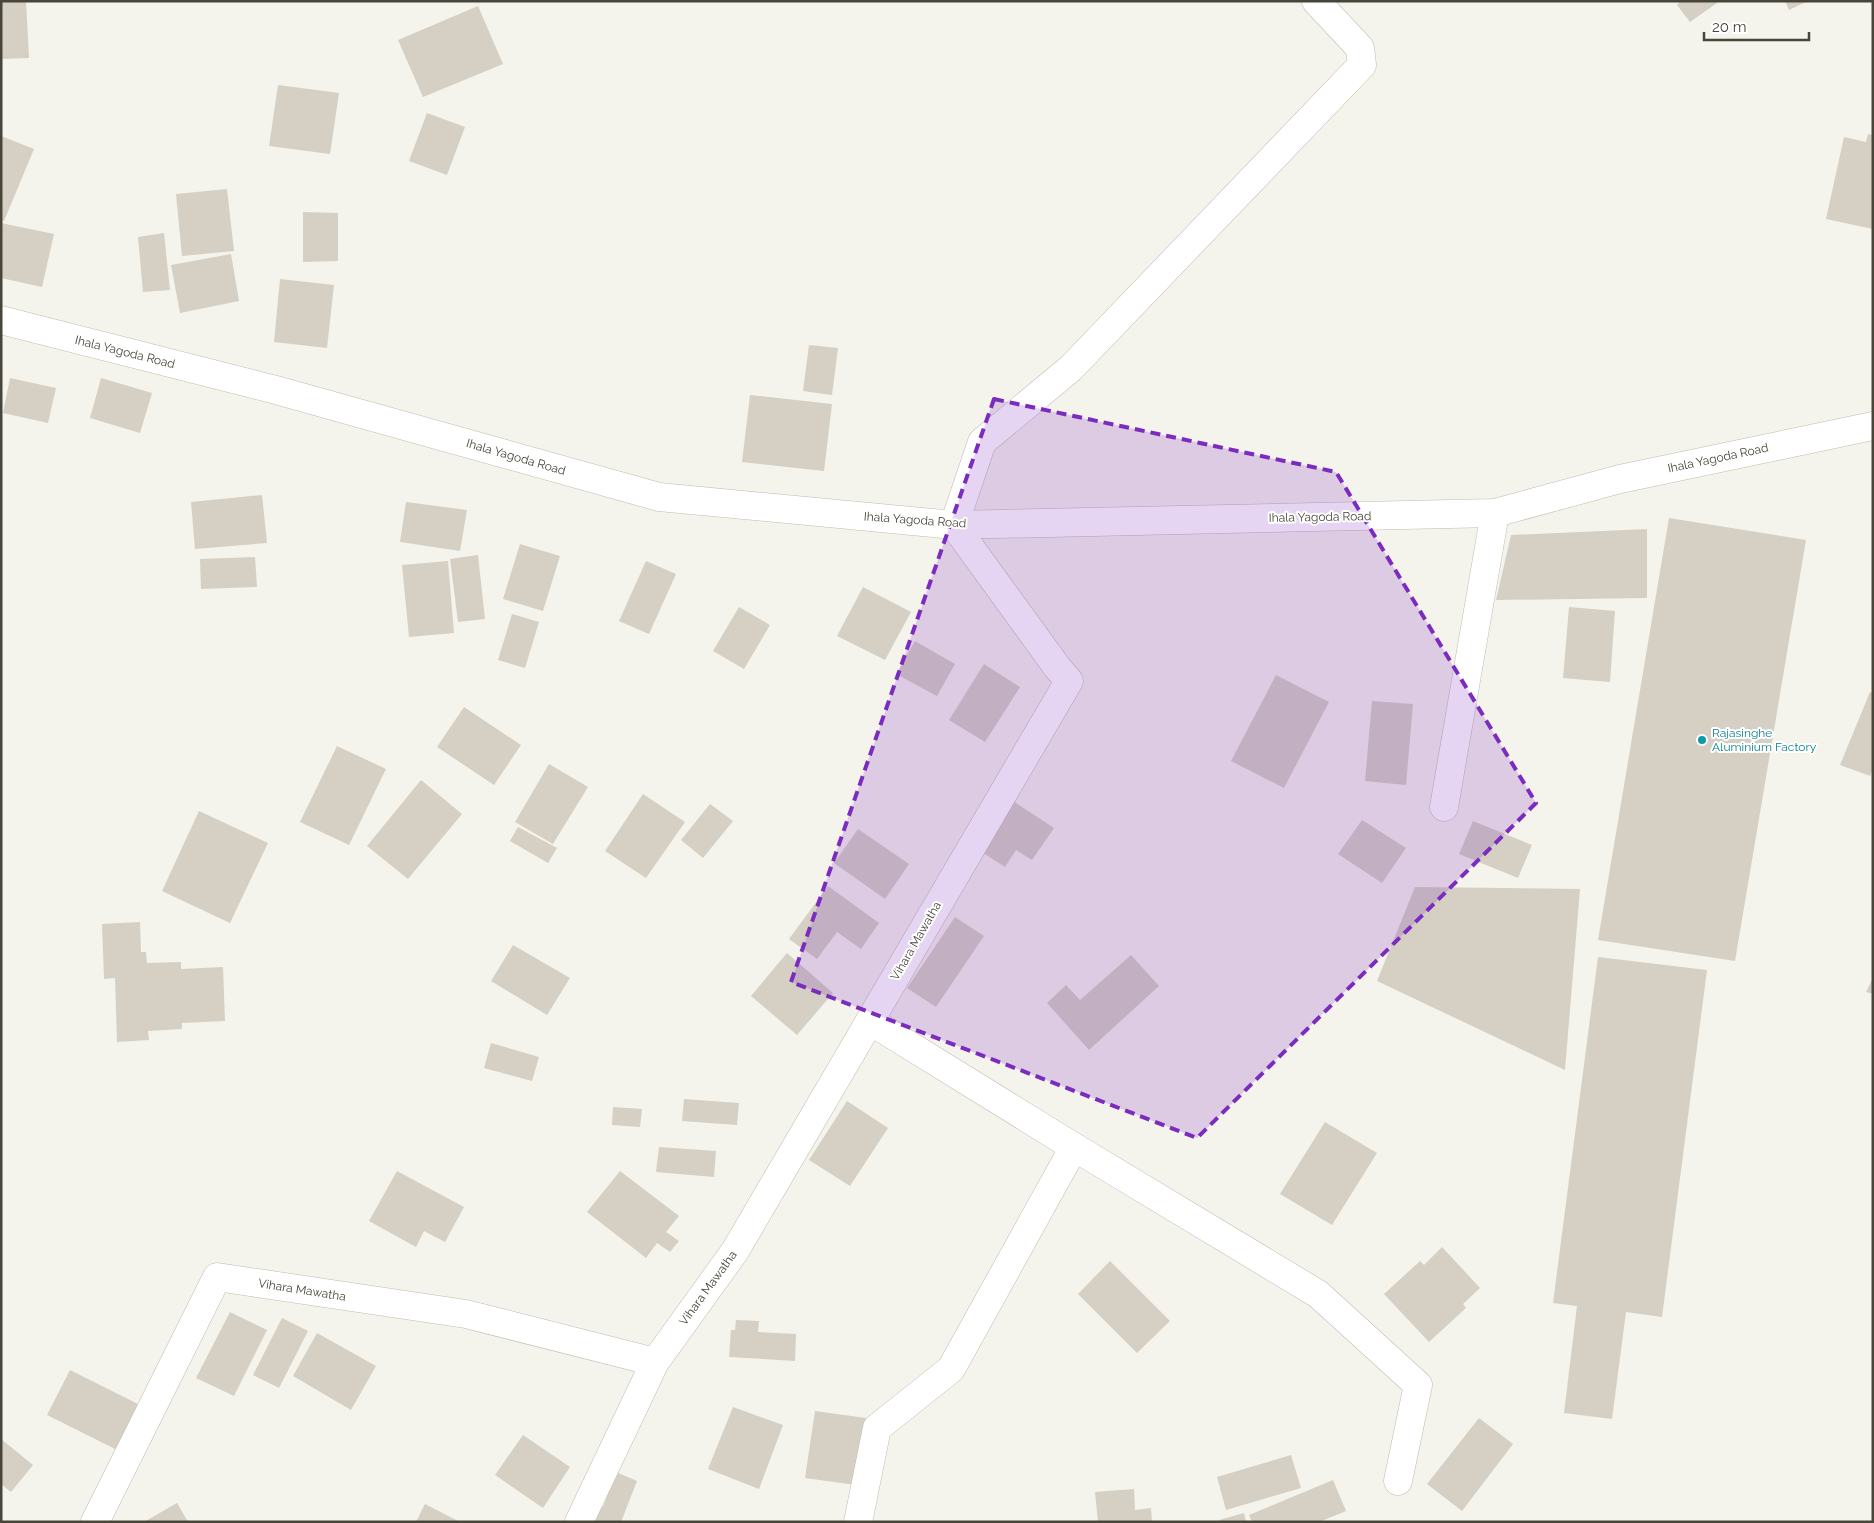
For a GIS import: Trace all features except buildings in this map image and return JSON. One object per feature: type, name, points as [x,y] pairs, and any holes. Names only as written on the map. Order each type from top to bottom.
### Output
[{"type":"street","points":[[954,524],[982,442],[1071,368],[1362,65],[1360,48],[1316,1]]},
{"type":"street","name":"Ihala Yagoda Road","points":[[1,320],[276,390],[659,497],[954,524],[1495,513],[1620,479],[1873,426]]},
{"type":"street","points":[[1444,807],[1495,513]]},
{"type":"street","name":"Vihara Mawatha","points":[[579,1522],[655,1362],[735,1251],[1069,681],[1057,668],[954,524]]},
{"type":"street","points":[[870,1021],[1318,1294],[1418,1386],[1398,1481]]},
{"type":"street","points":[[858,1522],[877,1428],[951,1369],[1074,1147]]},
{"type":"street","name":"Vihara Mawatha","points":[[95,1522],[218,1277],[466,1314],[655,1362]]},
{"type":"highlighted area","points":[[994,399],[1336,472],[1536,803],[1197,1138],[791,982]]},
{"type":"place","name":"Rajasinghe Aluminium Factory","points":[[1702,740]]}]
